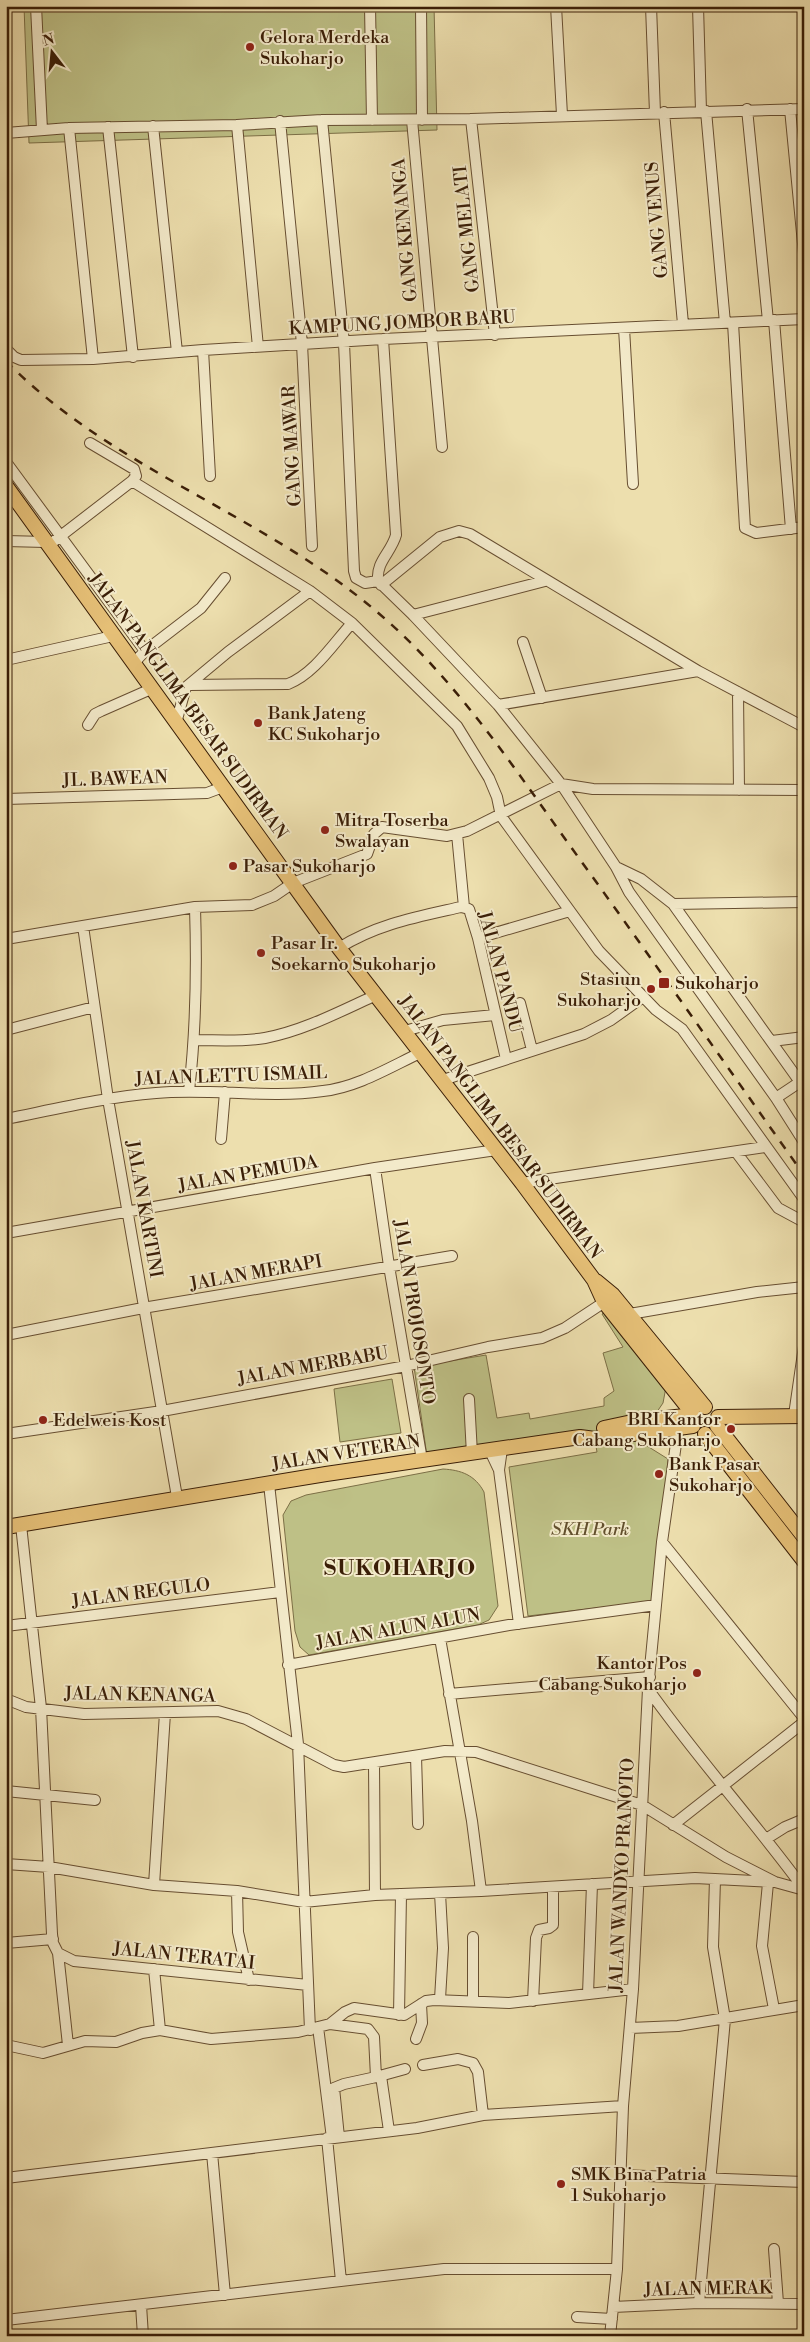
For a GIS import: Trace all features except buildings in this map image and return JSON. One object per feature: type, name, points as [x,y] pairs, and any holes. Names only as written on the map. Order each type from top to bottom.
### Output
[{"type":"main road","name":"JALAN PANGLIMA BESAR SUDIRMAN","points":[[6,486],[51,541],[113,636],[339,948],[422,1052],[622,1316],[690,1418]]},
{"type":"main road","points":[[718,1422],[712,1432],[705,1434],[698,1432],[690,1418],[712,1409],[718,1422],[804,1537]]},
{"type":"main road","points":[[718,1422],[799,1415]]},
{"type":"main road","name":"JALAN VETERAN","points":[[6,1527],[422,1460],[580,1437],[595,1439],[690,1418]]},
{"type":"main road","points":[[705,1434],[804,1561]]},
{"type":"street","points":[[36,6],[42,130]]},
{"type":"street","points":[[370,6],[372,120]]},
{"type":"street","points":[[421,6],[422,120]]},
{"type":"street","points":[[556,6],[562,115]]},
{"type":"street","name":"GANG VENUS","points":[[651,6],[659,112],[683,324]]},
{"type":"street","points":[[698,6],[704,111],[729,323],[745,528],[756,533],[804,527]]},
{"type":"street","points":[[6,133],[69,128],[237,125],[280,121],[471,119],[747,109],[804,109]]},
{"type":"street","points":[[747,109],[771,321],[791,529]]},
{"type":"street","points":[[790,109],[804,254]]},
{"type":"street","name":"GANG MELATI","points":[[471,119],[495,335]]},
{"type":"street","points":[[322,120],[344,342],[354,571],[356,578],[365,584],[379,583],[431,543],[450,533],[459,531],[470,534],[698,671],[804,727]]},
{"type":"street","name":"GANG KENANGA","points":[[412,120],[430,338],[442,447]]},
{"type":"street","name":"GANG MAWAR","points":[[280,121],[302,344],[312,546]]},
{"type":"street","points":[[237,125],[258,347]]},
{"type":"street","points":[[153,126],[177,352]]},
{"type":"street","points":[[108,127],[133,357]]},
{"type":"street","points":[[69,128],[93,359]]},
{"type":"street","name":"KAMPUNG JOMBOR BARU","points":[[6,349],[14,357],[21,360],[93,359],[383,339],[804,319]]},
{"type":"street","points":[[624,328],[633,484]]},
{"type":"street","points":[[383,339],[396,535],[392,546],[380,562],[379,583],[413,615],[498,705],[561,784],[616,867],[629,892],[802,1137]]},
{"type":"street","points":[[203,350],[210,476]]},
{"type":"street","points":[[6,542],[51,541],[132,481],[136,476],[134,469],[90,443]]},
{"type":"street","points":[[6,462],[51,541],[145,652]]},
{"type":"street","points":[[132,481],[310,591],[352,623],[457,726],[489,778],[497,797],[501,816],[599,951],[643,997],[682,1029],[765,1147],[804,1198]]},
{"type":"street","points":[[133,664],[145,652],[201,608],[225,578]]},
{"type":"street","points":[[413,615],[546,580]]},
{"type":"street","points":[[176,723],[186,690],[228,652],[310,591]]},
{"type":"street","points":[[186,690],[288,684],[298,680],[352,623]]},
{"type":"street","points":[[6,660],[113,636]]},
{"type":"street","points":[[523,642],[542,698]]},
{"type":"street","points":[[498,705],[698,671]]},
{"type":"street","points":[[88,725],[95,714],[151,689]]},
{"type":"street","points":[[738,692],[739,790]]},
{"type":"street","points":[[6,939],[195,908],[252,905],[274,896],[293,883],[367,854],[374,834],[382,827],[447,836],[457,834],[501,816],[561,784],[593,789],[804,790]]},
{"type":"street","name":"JL. BAWEAN","points":[[6,799],[207,792],[223,787]]},
{"type":"street","points":[[457,834],[464,907]]},
{"type":"street","points":[[616,867],[641,879],[673,904],[802,1082],[776,1098]]},
{"type":"street","points":[[629,892],[631,881],[641,879]]},
{"type":"street","points":[[673,904],[804,902]]},
{"type":"street","name":"JALAN PANDU","points":[[339,948],[371,930],[464,907],[469,909],[478,938],[506,1059]]},
{"type":"street","points":[[189,1091],[195,1040],[197,969],[195,908]]},
{"type":"street","points":[[478,938],[570,911]]},
{"type":"street","name":"JALAN KARTINI","points":[[83,926],[108,1099],[177,1498]]},
{"type":"street","points":[[195,1040],[236,1041],[266,1038],[316,1022],[376,995]]},
{"type":"street","points":[[443,1080],[599,1028],[643,997]]},
{"type":"street","points":[[520,1003],[532,1050]]},
{"type":"street","points":[[6,1030],[94,1006]]},
{"type":"street","points":[[405,1031],[443,1020],[496,1015]]},
{"type":"street","points":[[772,1041],[804,1036]]},
{"type":"street","name":"JALAN LETTU ISMAIL","points":[[6,1119],[108,1099],[156,1093],[189,1091],[295,1093],[324,1091],[363,1080],[422,1052]]},
{"type":"street","points":[[221,1139],[225,1092]]},
{"type":"street","points":[[522,1183],[765,1147]]},
{"type":"street","name":"JALAN PEMUDA","points":[[6,1233],[375,1168],[496,1150]]},
{"type":"street","points":[[736,1152],[778,1208],[804,1222]]},
{"type":"street","name":"JALAN PROJOSONTO","points":[[375,1168],[389,1266],[422,1460]]},
{"type":"street","name":"JALAN MERAPI","points":[[6,1335],[144,1308],[452,1256]]},
{"type":"street","points":[[622,1316],[757,1292],[804,1287]]},
{"type":"street","name":"JALAN MERBABU","points":[[6,1434],[162,1411],[406,1366],[488,1347],[542,1338],[565,1328],[609,1299]]},
{"type":"street","points":[[799,1415],[804,1346]]},
{"type":"street","points":[[469,1399],[472,1454]]},
{"type":"street","name":"JALAN WANDYO PRANOTO","points":[[610,2336],[617,2269],[623,2106],[633,1989],[648,1689],[672,1461],[690,1418]]},
{"type":"street","points":[[496,1450],[519,1624]]},
{"type":"street","points":[[269,1484],[298,1744],[308,1985],[333,2138]]},
{"type":"street","points":[[21,1525],[41,1708],[53,1939],[58,1953],[68,2045]]},
{"type":"street","points":[[662,1542],[804,1718]]},
{"type":"street","name":"JALAN REGULO","points":[[6,1626],[280,1592]]},
{"type":"street","name":"JALAN ALUN ALUN","points":[[288,1665],[519,1624],[656,1605]]},
{"type":"street","points":[[440,1638],[458,1750],[472,1821],[481,1891]]},
{"type":"street","points":[[449,1694],[650,1677]]},
{"type":"street","points":[[648,1689],[684,1739],[766,1839],[804,1890]]},
{"type":"street","name":"JALAN KENANGA","points":[[6,1699],[26,1707],[84,1714],[164,1714],[218,1711],[246,1719],[334,1764],[344,1767],[458,1750],[476,1752],[642,1805],[726,1857],[772,1882]]},
{"type":"street","points":[[154,1885],[164,1714]]},
{"type":"street","points":[[673,1825],[804,1722]]},
{"type":"street","points":[[416,1756],[418,1824]]},
{"type":"street","points":[[374,1763],[375,1895]]},
{"type":"street","points":[[6,1791],[95,1800]]},
{"type":"street","points":[[766,1839],[785,1827],[804,1819]]},
{"type":"street","points":[[6,1864],[49,1867],[154,1885],[237,1892],[304,1902],[375,1895],[481,1891],[696,1878],[772,1882],[804,1890]]},
{"type":"street","points":[[699,2303],[725,2019],[713,1947],[715,1879]]},
{"type":"street","points":[[772,1882],[762,1946],[774,2009]]},
{"type":"street","points":[[588,1994],[592,1884]]},
{"type":"street","points":[[533,2002],[536,1938],[539,1930],[550,1928],[553,1925],[553,1887]]},
{"type":"street","points":[[237,1892],[238,1932],[249,1980]]},
{"type":"street","points":[[440,1893],[443,1948],[440,1999]]},
{"type":"street","points":[[399,2014],[401,1894]]},
{"type":"street","points":[[473,1937],[473,2000]]},
{"type":"street","points":[[6,1944],[53,1939]]},
{"type":"street","name":"JALAN TERATAI","points":[[58,1953],[74,1961],[308,1985]]},
{"type":"street","points":[[154,1969],[160,2030]]},
{"type":"street","points":[[6,2045],[38,2053],[91,2040],[116,2042],[160,2030],[211,2039],[314,2029],[330,2024],[345,2012],[354,2008],[399,2014],[408,2013],[421,2004],[440,1999],[473,2000],[492,2003],[533,2002],[633,1989]]},
{"type":"street","points":[[416,2039],[422,2023],[421,2004]]},
{"type":"street","points":[[630,2028],[678,2026],[804,2005]]},
{"type":"street","points":[[330,2024],[370,2030],[374,2038],[389,2131]]},
{"type":"street","points":[[423,2065],[458,2059],[473,2064],[478,2072],[483,2115]]},
{"type":"street","points":[[341,2281],[333,2138],[335,2086],[379,2077],[405,2069]]},
{"type":"street","points":[[6,2178],[417,2128],[483,2115],[623,2106]]},
{"type":"street","points":[[212,2153],[224,2295]]},
{"type":"street","points":[[621,2175],[804,2182]]},
{"type":"street","points":[[774,2249],[778,2303]]},
{"type":"street","points":[[6,2320],[444,2269],[617,2269]]},
{"type":"street","name":"JALAN MERAK","points":[[613,2307],[699,2303],[804,2304]]},
{"type":"street","points":[[141,2305],[143,2336]]},
{"type":"street","points":[[577,2317],[612,2319]]},
{"type":"green space","points":[[24,6],[434,6],[437,130],[29,143]]},
{"type":"green space","points":[[612,1307],[666,1387],[663,1403],[646,1428],[427,1456],[414,1367],[486,1355],[497,1418],[529,1413],[530,1419],[604,1406],[604,1398],[614,1391],[603,1353],[623,1347],[602,1314]]},
{"type":"green space","points":[[392,1379],[401,1433],[340,1442],[334,1389]]},
{"type":"green space","name":"SKH Park","points":[[637,1436],[640,1444],[644,1444],[668,1459],[656,1601],[528,1616],[509,1467],[597,1452],[595,1441]]},
{"type":"green space","points":[[443,1469],[462,1472],[476,1481],[484,1492],[498,1606],[489,1620],[478,1625],[309,1655],[300,1647],[295,1631],[283,1515],[291,1501],[306,1495]]},
{"type":"railway","points":[[6,361],[48,399],[92,432],[285,546],[332,577],[376,611],[404,636],[455,692],[502,751],[804,1175]]},
{"type":"place","name":"Gelora Merdeka Sukoharjo","points":[[250,47]]},
{"type":"place","name":"Bank Jateng KC Sukoharjo","points":[[258,723]]},
{"type":"place","name":"Mitra Toserba Swalayan","points":[[325,830]]},
{"type":"place","name":"Pasar Sukoharjo","points":[[233,866]]},
{"type":"place","name":"Pasar Ir. Soekarno Sukoharjo","points":[[261,953]]},
{"type":"place","name":"Sukoharjo","points":[[664,983]]},
{"type":"place","name":"Stasiun Sukoharjo","points":[[651,989]]},
{"type":"place","name":"Edelweis Kost","points":[[43,1420]]},
{"type":"place","name":"BRI Kantor Cabang Sukoharjo","points":[[731,1429]]},
{"type":"place","name":"Bank Pasar Sukoharjo","points":[[659,1474]]},
{"type":"place","name":"Kantor Pos Cabang Sukoharjo","points":[[697,1673]]},
{"type":"place","name":"SMK Bina Patria 1 Sukoharjo","points":[[561,2184]]},
{"type":"district","name":"SUKOHARJO","points":[[400,1568]]}]
